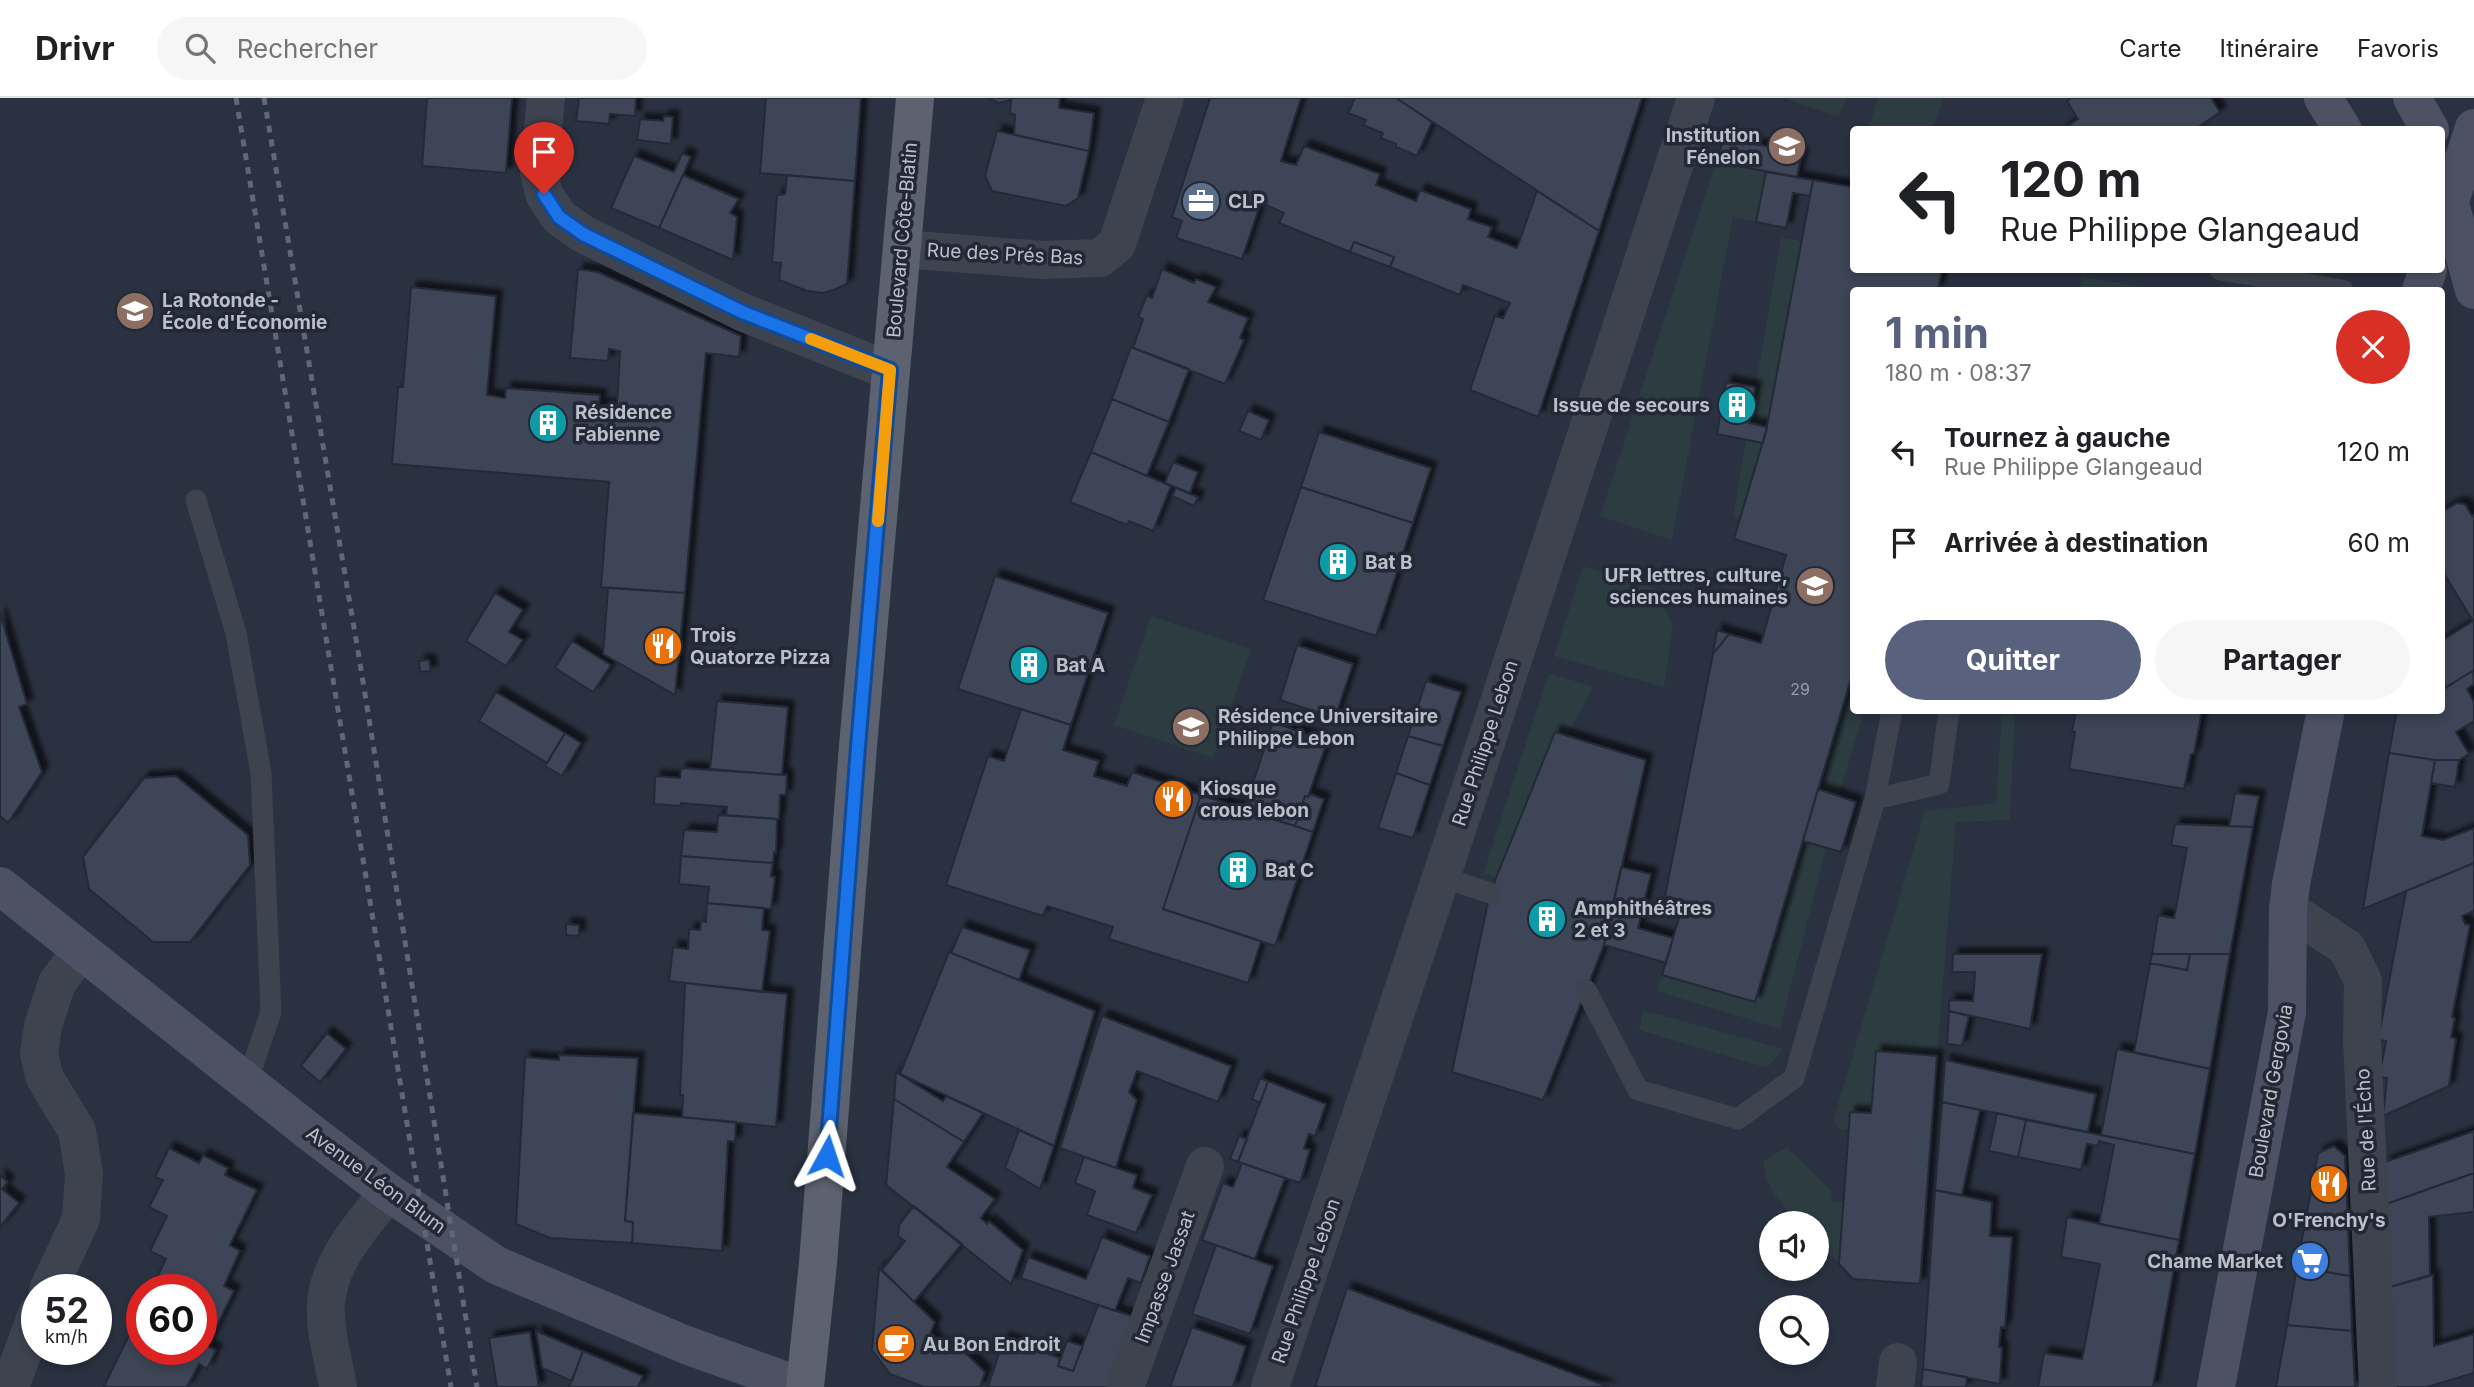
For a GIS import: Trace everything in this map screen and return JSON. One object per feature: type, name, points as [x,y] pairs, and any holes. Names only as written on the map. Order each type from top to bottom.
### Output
[{"type":"main road","name":"Boulevard Côte-Blatin","points":[[804,1387],[818,1263],[858,747],[915,98]]},
{"type":"main road","points":[[2323,98],[2340,126]]},
{"type":"main road","points":[[2412,98],[2428,126]]},
{"type":"main road","points":[[2474,128],[2454,203],[2474,290]]},
{"type":"main road","name":"Boulevard Gergovia","points":[[2216,1387],[2287,1012],[2288,909],[2291,884],[2325,714]]},
{"type":"main road","name":"Avenue Léon Blum","points":[[0,886],[388,1192],[496,1265],[686,1345],[804,1387]]},
{"type":"street","points":[[546,98],[539,172],[544,194],[559,217],[583,234],[742,312],[890,370]]},
{"type":"street","name":"Rue des Prés Bas","points":[[902,249],[1042,260],[1100,258],[1117,244],[1165,98]]},
{"type":"street","name":"Rue Philippe Lebon","points":[[1270,1387],[1441,877],[1696,98]]},
{"type":"street","name":"Rue de l'Écho","points":[[2288,909],[2347,948],[2363,981],[2362,1042],[2378,1387]]},
{"type":"street","points":[[55,1274],[81,1219],[84,1174],[77,1131],[45,1078],[39,1054],[43,1027],[57,983],[81,950]]},
{"type":"street","name":"Impasse Jassat","points":[[1125,1387],[1205,1166]]},
{"type":"street","points":[[338,1387],[325,1308],[328,1283],[338,1262],[388,1192]]},
{"type":"street","points":[[10,1387],[21,1357]]},
{"type":"lane","points":[[2238,273],[2325,287]]},
{"type":"lane","points":[[196,500],[236,633],[261,773],[271,1012],[247,1082]]},
{"type":"lane","points":[[1586,990],[1638,1090],[1738,1119],[1794,1078],[1875,799],[1891,714]]},
{"type":"lane","points":[[1875,799],[1939,785],[1948,714]]},
{"type":"lane","points":[[1441,877],[1490,893]]},
{"type":"shaded area","points":[[1784,98],[1846,98],[1839,117]]},
{"type":"shaded area","points":[[1878,98],[1944,98],[1934,126],[1869,126]]},
{"type":"shaded area","points":[[1716,162],[1766,172],[1756,222],[1733,217],[1672,540],[1600,516]]},
{"type":"shaded area","points":[[1781,238],[1801,241],[1766,431],[1740,518],[1733,517]]},
{"type":"shaded area","points":[[2082,277],[2143,287],[2080,287]]},
{"type":"shaded area","points":[[1583,566],[1657,589],[1673,627],[1664,687],[1554,656]]},
{"type":"shaded area","points":[[1151,616],[1251,649],[1213,758],[1114,725]]},
{"type":"shaded area","points":[[1549,673],[1593,687],[1567,736],[1555,732],[1497,878],[1483,874]]},
{"type":"shaded area","points":[[1850,684],[1850,714],[1863,714],[1839,795],[1818,789]]},
{"type":"shaded area","points":[[2002,714],[2015,714],[2010,820],[1956,822],[1937,1056],[1876,1051],[1871,1113],[1850,1112],[1849,1129],[1839,1129],[1833,1122],[1925,811],[1996,803]]},
{"type":"shaded area","points":[[1803,841],[1826,848],[1780,1029],[1657,991],[1662,975],[1755,1002]]},
{"type":"shaded area","points":[[1643,1010],[1784,1049],[1767,1068],[1639,1030]]},
{"type":"shaded area","points":[[1787,1147],[1832,1191],[1831,1201],[1843,1202],[1839,1264],[1829,1254],[1829,1211],[1789,1211],[1770,1187],[1764,1161]]},
{"type":"building","points":[[427,98],[512,98],[506,173],[422,166]]},
{"type":"building","points":[[579,98],[636,98],[635,116],[610,114],[609,124],[576,121]]},
{"type":"building","points":[[766,98],[861,98],[855,181],[760,173]]},
{"type":"building","points":[[988,98],[1060,98],[1059,108],[1094,113],[1089,151],[1014,135],[1015,115],[1010,113],[1011,100],[999,103]]},
{"type":"building","points":[[1210,98],[1301,98],[1281,161],[1296,165],[1304,146],[1380,174],[1376,185],[1416,201],[1420,190],[1471,209],[1468,219],[1492,227],[1488,237],[1517,248],[1537,191],[1599,231],[1538,417],[1470,390],[1495,316],[1503,318],[1510,303],[1463,285],[1460,295],[1390,267],[1394,257],[1354,242],[1350,252],[1279,223],[1284,213],[1266,205],[1267,201],[1262,199],[1242,259],[1176,238],[1182,221],[1172,217]]},
{"type":"building","points":[[1355,98],[1396,98],[1432,122],[1417,156],[1381,138],[1383,133],[1363,125],[1366,120],[1348,113]]},
{"type":"building","points":[[1396,98],[1642,98],[1599,231]]},
{"type":"building","points":[[2071,98],[2211,98],[2220,112],[2200,126],[2068,126],[2078,119],[2067,101]]},
{"type":"building","points":[[664,116],[673,117],[671,144],[637,140],[640,119],[663,121]]},
{"type":"building","points":[[997,131],[1089,151],[1078,198],[1066,206],[992,191],[985,176]]},
{"type":"building","points":[[1724,138],[1802,153],[1797,177],[1716,162]]},
{"type":"building","points":[[682,153],[691,157],[659,228],[611,208],[634,156],[674,172]]},
{"type":"building","points":[[1766,172],[1813,180],[1810,196],[1793,193],[1786,228],[1756,222]]},
{"type":"building","points":[[683,175],[739,199],[730,213],[737,217],[733,260],[659,228]]},
{"type":"building","points":[[787,175],[855,181],[847,284],[823,293],[807,291],[779,280],[781,263],[772,262],[777,195],[785,194]]},
{"type":"building","name":"UFR lettres, culture, sciences humaines","points":[[1813,180],[1850,186],[1850,273],[1941,273],[1939,287],[1850,287],[1850,682],[1755,1002],[1662,975],[1684,901],[1665,896],[1713,654],[1729,634],[1761,643],[1786,555],[1734,539],[1766,431]]},
{"type":"building","points":[[1354,242],[1394,257],[1390,267],[1350,252]]},
{"type":"building","name":"Résidence Fabienne","points":[[578,269],[598,272],[741,336],[739,357],[706,353],[685,593],[601,587],[609,482],[392,464],[398,387],[403,387],[411,287],[496,296],[487,395],[505,398],[506,388],[600,395],[599,405],[617,405],[620,351],[609,349],[608,361],[570,358]]},
{"type":"building","points":[[1162,269],[1194,283],[1196,279],[1216,287],[1208,302],[1248,318],[1240,338],[1244,340],[1225,384],[1133,348],[1143,319],[1138,317],[1147,295],[1152,298]]},
{"type":"building","points":[[1131,347],[1189,369],[1169,422],[1112,399]]},
{"type":"building","name":"Issue de secours","points":[[1726,382],[1755,387],[1749,423],[1767,427],[1763,443],[1717,434]]},
{"type":"building","points":[[1112,399],[1169,422],[1147,476],[1091,452]]},
{"type":"building","points":[[1248,411],[1269,420],[1261,440],[1239,431]]},
{"type":"building","points":[[1319,432],[1431,468],[1413,523],[1301,487]]},
{"type":"building","points":[[1091,452],[1171,486],[1153,531],[1129,521],[1127,525],[1070,502]]},
{"type":"building","points":[[1173,462],[1198,472],[1190,493],[1165,483]]},
{"type":"building","name":"Bat B","points":[[1301,487],[1413,523],[1376,636],[1263,600]]},
{"type":"building","points":[[1176,488],[1198,497],[1194,506],[1172,496]]},
{"type":"building","points":[[2457,503],[2465,504],[2472,516],[2474,515],[2474,670],[2445,688],[2445,638],[2473,621],[2445,576],[2445,510]]},
{"type":"building","name":"Bat A","points":[[995,576],[1108,613],[1071,725],[958,689]]},
{"type":"building","points":[[608,588],[685,593],[675,695],[603,654]]},
{"type":"building","points":[[495,593],[523,610],[509,632],[523,640],[506,666],[466,641]]},
{"type":"building","points":[[0,613],[27,704],[19,707],[42,772],[8,823],[0,816]]},
{"type":"building","points":[[1717,630],[1729,634],[1713,654]]},
{"type":"building","points":[[572,641],[611,665],[593,692],[555,668]]},
{"type":"building","points":[[1297,645],[1353,664],[1335,718],[1280,700]]},
{"type":"building","points":[[429,660],[431,671],[420,672],[419,661]]},
{"type":"building","points":[[2473,671],[2474,684],[2467,689],[2474,702],[2474,721],[2456,732],[2469,754],[2459,760],[2435,760],[2389,753],[2396,714],[2445,714],[2445,688]]},
{"type":"building","points":[[1426,681],[1461,692],[1443,746],[1408,736]]},
{"type":"building","points":[[496,692],[565,733],[547,763],[479,721]]},
{"type":"building","points":[[717,701],[788,707],[782,775],[710,769]]},
{"type":"building","points":[[1021,709],[1071,725],[1063,750],[1099,761],[1094,776],[1127,786],[1132,772],[1201,795],[1163,909],[1261,941],[1248,983],[1109,939],[1113,927],[1047,906],[1043,916],[946,885],[988,756],[1004,761]]},
{"type":"building","points":[[2075,714],[2201,714],[2184,789],[2069,769],[2075,732],[2072,732]]},
{"type":"building","points":[[1273,722],[1327,742],[1295,826],[1244,810]]},
{"type":"building","name":"Amphithéâtres 2 et 3","points":[[1555,732],[1646,760],[1604,945],[1543,1100],[1452,1072],[1490,893]]},
{"type":"building","points":[[565,733],[581,743],[562,776],[545,766]]},
{"type":"building","points":[[1408,736],[1443,746],[1430,785],[1396,773]]},
{"type":"building","points":[[2389,753],[2435,760],[2422,836],[2443,840],[2474,828],[2474,863],[2363,909]]},
{"type":"building","points":[[2435,760],[2459,760],[2455,787],[2431,783]]},
{"type":"building","points":[[681,768],[787,775],[786,795],[780,795],[779,819],[726,815],[727,807],[681,803],[680,806],[654,804],[655,776],[680,778]]},
{"type":"building","points":[[1396,773],[1430,785],[1413,838],[1378,828]]},
{"type":"building","points":[[176,776],[248,835],[250,865],[190,942],[153,942],[89,889],[83,857],[144,778]]},
{"type":"building","points":[[1818,789],[1856,802],[1841,852],[1803,841]]},
{"type":"building","points":[[2235,793],[2259,796],[2253,827],[2229,826]]},
{"type":"building","points":[[1310,794],[1324,799],[1313,832],[1295,826],[1305,796]]},
{"type":"building","name":"Bat C","points":[[1201,795],[1313,832],[1275,946],[1163,909]]},
{"type":"building","points":[[718,815],[777,819],[773,863],[681,856],[684,830],[717,832]]},
{"type":"building","points":[[2175,824],[2253,827],[2230,954],[2152,954],[2158,915],[2174,918],[2187,848],[2171,845]]},
{"type":"building","points":[[681,856],[773,863],[771,876],[775,877],[771,909],[707,903],[709,887],[679,884]]},
{"type":"building","points":[[2474,863],[2474,911],[2462,916],[2465,924],[2470,925],[2452,1017],[2455,1018],[2451,1037],[2456,1039],[2449,1086],[2383,1116],[2387,1078],[2379,1077],[2386,1041],[2378,1040],[2406,891]]},
{"type":"building","points":[[1621,867],[1651,874],[1638,928],[1673,938],[1666,963],[1604,945]]},
{"type":"building","points":[[707,903],[764,908],[762,930],[770,931],[762,992],[669,981],[673,947],[688,949],[689,929],[700,930],[701,921],[706,922]]},
{"type":"building","points":[[566,924],[579,925],[579,936],[566,935]]},
{"type":"building","points":[[962,927],[1030,950],[1019,980],[951,953]]},
{"type":"building","points":[[949,952],[1095,1011],[1054,1146],[900,1074]]},
{"type":"building","points":[[1953,954],[2042,954],[2030,1029],[1949,1011],[1949,1000],[1973,1001],[1975,972],[1952,972]]},
{"type":"building","points":[[2152,954],[2190,954],[2187,970],[2150,963]]},
{"type":"building","points":[[2190,954],[2230,954],[2210,1069],[2134,1052],[2150,963],[2187,970]]},
{"type":"building","points":[[685,983],[787,994],[776,1127],[682,1117],[683,1095],[680,1095]]},
{"type":"building","points":[[1949,1011],[1969,1016],[1962,1046],[1947,1044]]},
{"type":"building","points":[[1102,1016],[1231,1066],[1218,1102],[1137,1071],[1129,1092],[1137,1100],[1116,1168],[1060,1148]]},
{"type":"building","points":[[327,1033],[346,1049],[320,1082],[301,1066]]},
{"type":"building","points":[[2117,1049],[2210,1069],[2195,1154],[2101,1135]]},
{"type":"building","points":[[1876,1051],[1937,1056],[1920,1284],[1853,1279],[1839,1264],[1850,1112],[1871,1113]]},
{"type":"building","points":[[559,1055],[638,1058],[625,1221],[633,1222],[632,1243],[550,1238],[516,1224],[525,1057],[559,1060]]},
{"type":"building","points":[[1945,1060],[2096,1094],[2088,1132],[1942,1102]]},
{"type":"building","points":[[896,1072],[943,1101],[946,1096],[983,1113],[964,1142],[894,1099]]},
{"type":"building","points":[[1260,1078],[1268,1081],[1260,1103],[1252,1099]]},
{"type":"building","points":[[1268,1081],[1326,1104],[1315,1136],[1309,1134],[1304,1148],[1310,1150],[1300,1183],[1238,1162]]},
{"type":"building","points":[[894,1099],[964,1142],[947,1167],[995,1199],[981,1218],[987,1224],[989,1221],[1023,1250],[1011,1284],[886,1185]]},
{"type":"building","points":[[1942,1102],[1980,1110],[1962,1195],[1935,1190]]},
{"type":"building","points":[[633,1113],[736,1122],[735,1142],[728,1141],[722,1251],[632,1243],[633,1222],[625,1221]]},
{"type":"building","points":[[1997,1113],[2026,1120],[2018,1157],[1989,1151]]},
{"type":"building","points":[[2026,1120],[2195,1154],[2179,1240],[2099,1224],[2114,1145],[2099,1141],[2098,1146],[2087,1144],[2081,1170],[2018,1157]]},
{"type":"building","points":[[1019,1130],[1054,1146],[1040,1189],[1005,1168]]},
{"type":"building","points":[[2474,1131],[2474,1173],[2386,1204],[2385,1162]]},
{"type":"building","points":[[1239,1136],[1247,1139],[1238,1162],[1230,1159]]},
{"type":"building","points":[[2334,1146],[2345,1156],[2350,1276],[2297,1267],[2318,1153]]},
{"type":"building","points":[[169,1148],[199,1163],[203,1155],[228,1168],[225,1175],[257,1190],[230,1245],[240,1251],[224,1286],[234,1291],[217,1326],[217,1274],[159,1274],[166,1259],[150,1251],[167,1216],[149,1207],[163,1180],[155,1177]]},
{"type":"building","points":[[1084,1157],[1137,1175],[1133,1188],[1152,1195],[1136,1233],[1087,1215],[1095,1191],[1075,1183]]},
{"type":"building","points":[[1242,1163],[1285,1178],[1255,1259],[1202,1240],[1223,1183],[1233,1187]]},
{"type":"building","points":[[2474,1173],[2474,1212],[2429,1217],[2430,1275],[2390,1287],[2386,1204]]},
{"type":"building","points":[[0,1175],[8,1182],[2,1189],[19,1203],[0,1227]]},
{"type":"building","points":[[1935,1190],[1992,1202],[1990,1236],[2012,1237],[2005,1328],[2001,1327],[1999,1347],[2002,1348],[2000,1384],[1923,1369]]},
{"type":"building","points":[[914,1206],[962,1244],[914,1302],[882,1270],[905,1241],[898,1236],[899,1225]]},
{"type":"building","points":[[2067,1217],[2179,1240],[2153,1387],[2038,1387],[2044,1353],[2082,1359],[2100,1264],[2061,1257]]},
{"type":"building","points":[[1102,1237],[1150,1256],[1141,1283],[1128,1278],[1115,1311],[1021,1278],[1028,1257],[1086,1279]]},
{"type":"building","points":[[1216,1245],[1273,1266],[1250,1334],[1192,1314]]},
{"type":"building","points":[[2297,1267],[2350,1276],[2352,1331],[2287,1325]]},
{"type":"building","points":[[879,1268],[935,1322],[931,1332],[936,1342],[944,1345],[942,1350],[951,1353],[958,1346],[985,1372],[980,1387],[924,1387],[890,1374],[872,1350]]},
{"type":"building","points":[[2433,1275],[2434,1346],[2474,1334],[2474,1373],[2427,1387],[2394,1387],[2390,1287]]},
{"type":"building","points":[[1347,1288],[1609,1387],[1315,1387]]},
{"type":"building","points":[[1098,1305],[1138,1318],[1112,1387],[988,1387],[1004,1338],[1060,1358],[1058,1366],[1073,1371]]},
{"type":"building","points":[[2287,1325],[2352,1331],[2355,1387],[2276,1387]]},
{"type":"building","points":[[1192,1327],[1246,1346],[1233,1387],[1170,1387]]},
{"type":"building","points":[[536,1331],[583,1351],[572,1381],[542,1368]]},
{"type":"building","points":[[530,1332],[539,1387],[497,1387],[489,1338]]},
{"type":"building","points":[[126,1341],[126,1365],[198,1365],[187,1387],[104,1386]]},
{"type":"building","points":[[1067,1341],[1083,1346],[1073,1371],[1058,1366]]},
{"type":"building","points":[[583,1351],[643,1376],[638,1387],[569,1387]]},
{"type":"building","points":[[1923,1369],[1967,1377],[1966,1387],[1921,1387]]},
{"type":"railway","points":[[236,98],[451,1387]]},
{"type":"railway","points":[[264,98],[359,657],[477,1387]]},
{"type":"slow traffic","points":[[811,339],[890,370],[878,521]]},
{"type":"place","name":"Institution Fénelon","points":[[1787,146]]},
{"type":"place","name":"CLP","points":[[1201,201]]},
{"type":"place","name":"La Rotonde - École d'Économie","points":[[135,311]]},
{"type":"place","name":"Issue de secours","points":[[1737,405]]},
{"type":"place","name":"Résidence Fabienne","points":[[548,423]]},
{"type":"place","name":"Bat B","points":[[1338,562]]},
{"type":"place","name":"UFR lettres, culture, sciences humaines","points":[[1815,586]]},
{"type":"place","name":"Trois Quatorze Pizza","points":[[663,646]]},
{"type":"place","name":"Bat A","points":[[1029,665]]},
{"type":"place","name":"Résidence Universitaire Philippe Lebon","points":[[1191,727]]},
{"type":"place","name":"Kiosque crous lebon","points":[[1173,799]]},
{"type":"place","name":"Bat C","points":[[1238,870]]},
{"type":"place","name":"Amphithéâtres 2 et 3","points":[[1547,919]]},
{"type":"place","name":"O'Frenchy's","points":[[2329,1184]]},
{"type":"place","name":"Chame Market","points":[[2310,1261]]},
{"type":"place","name":"Au Bon Endroit","points":[[896,1344]]},
{"type":"route","points":[[544,194],[559,217],[583,234],[742,312],[890,370],[827,1156]]}]
